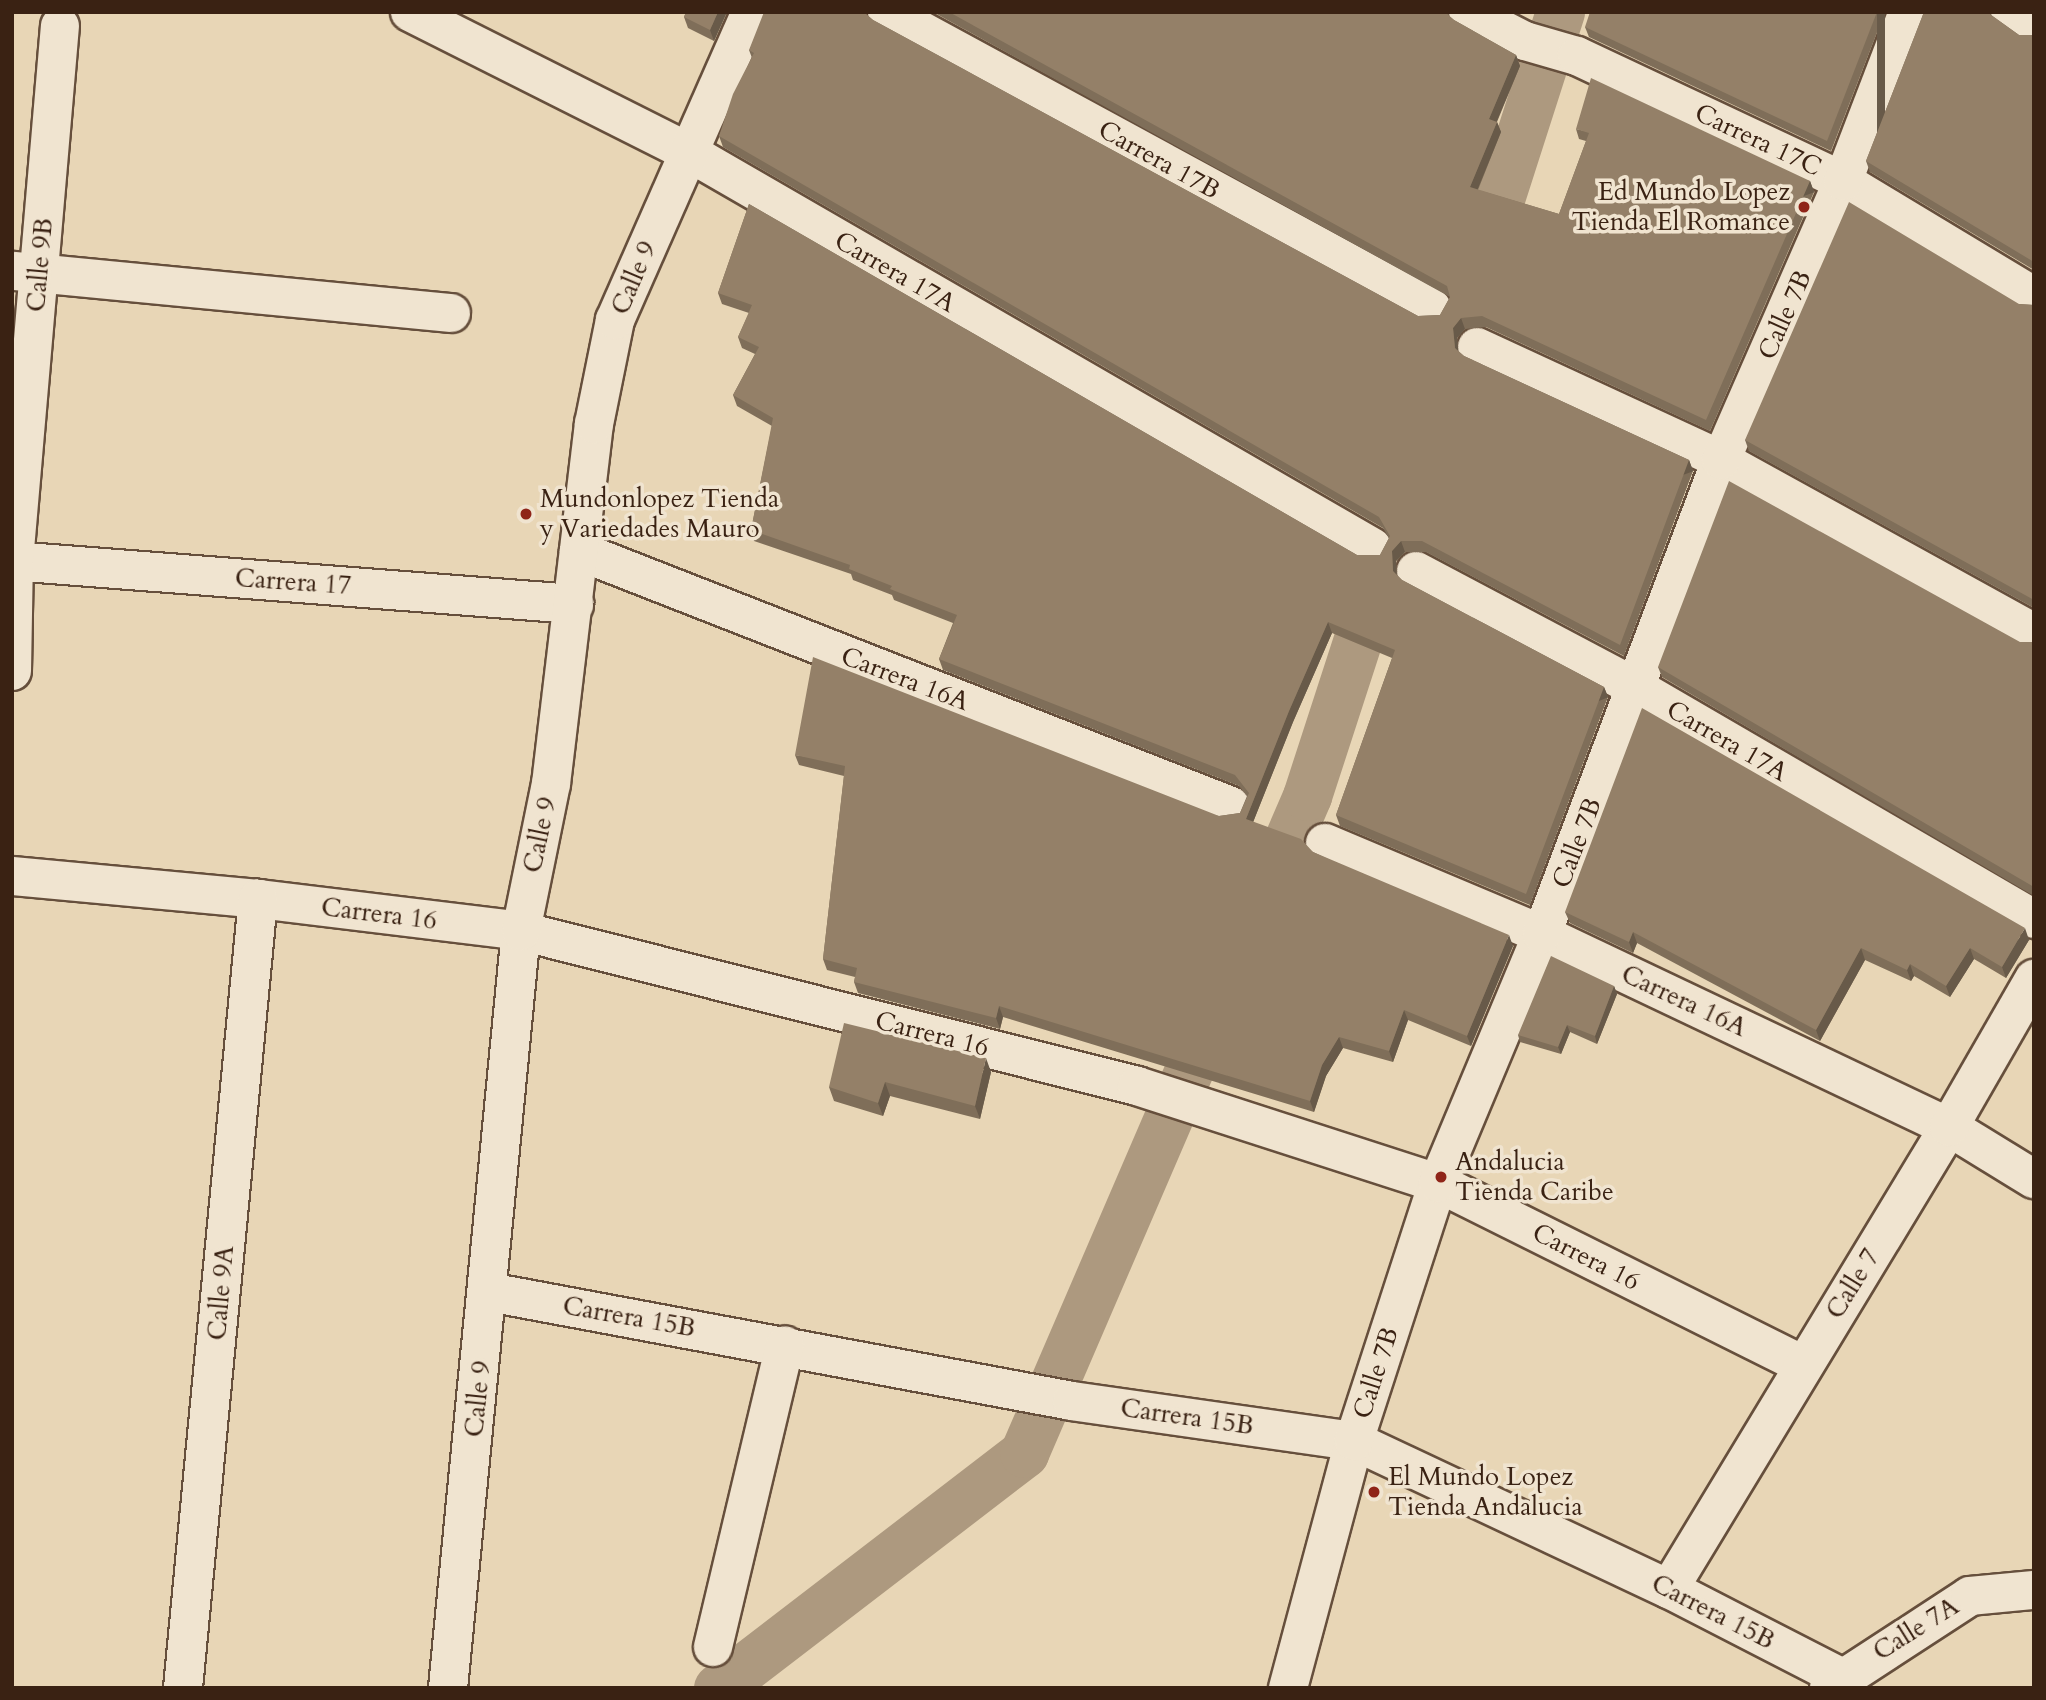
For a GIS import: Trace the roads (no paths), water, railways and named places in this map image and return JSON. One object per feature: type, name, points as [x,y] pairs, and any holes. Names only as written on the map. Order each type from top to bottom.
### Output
[{"type":"street","name":"Carrera 17A","points":[[410,12],[690,153],[1372,547]]},
{"type":"street","name":"Calle 9","points":[[449,1684],[489,1292],[521,931],[551,784],[594,424],[615,320],[751,12]]},
{"type":"street","name":"Carrera 17B","points":[[887,12],[1432,308]]},
{"type":"street","name":"Carrera 17C","points":[[1468,12],[1525,41],[1577,56],[1843,181],[2034,296]]},
{"type":"street","name":"Calle 7B","points":[[1288,1688],[1353,1441],[1438,1183],[1542,934],[1721,460],[1843,181],[1908,12]]},
{"type":"street","points":[[2010,12],[2034,27]]},
{"type":"street","name":"Calle 9B","points":[[12,671],[13,561],[25,273],[60,26]]},
{"type":"street","points":[[25,273],[451,313]]},
{"type":"street","points":[[1477,347],[1721,460],[2034,633]]},
{"type":"street","name":"Carrera 16A","points":[[579,551],[1231,806]]},
{"type":"street","name":"Carrera 17","points":[[13,561],[574,604]]},
{"type":"street","name":"Carrera 17A","points":[[1416,571],[1637,688],[2034,919]]},
{"type":"street","name":"Carrera 16A","points":[[1325,843],[1542,934],[1950,1127],[2034,1179]]},
{"type":"street","name":"Carrera 16","points":[[12,876],[258,899],[521,931],[1137,1086],[1438,1183],[1803,1365]]},
{"type":"street","name":"Calle 9A","points":[[184,1686],[258,899]]},
{"type":"street","name":"Calle 7","points":[[1669,1589],[1950,1127],[2034,979]]},
{"type":"street","name":"Carrera 15B","points":[[489,1292],[785,1345],[1072,1401],[1353,1441],[1669,1589],[1834,1683]]},
{"type":"street","points":[[713,1647],[785,1345]]},
{"type":"street","name":"Calle 7A","points":[[1834,1683],[1970,1596],[2034,1590]]},
{"type":"waterway","points":[[1480,261],[1560,12]]},
{"type":"waterway","points":[[1264,896],[1307,796],[1377,580]]},
{"type":"waterway","points":[[718,1688],[1024,1453],[1214,1011]]},
{"type":"place","name":"Ed Mundo Lopez Tienda El Romance","points":[[1804,207]]},
{"type":"place","name":"Mundonlopez Tienda y Variedades Mauro","points":[[526,514]]},
{"type":"place","name":"Andalucia Tienda Caribe","points":[[1441,1177]]},
{"type":"place","name":"El Mundo Lopez Tienda Andalucia","points":[[1374,1492]]}]
